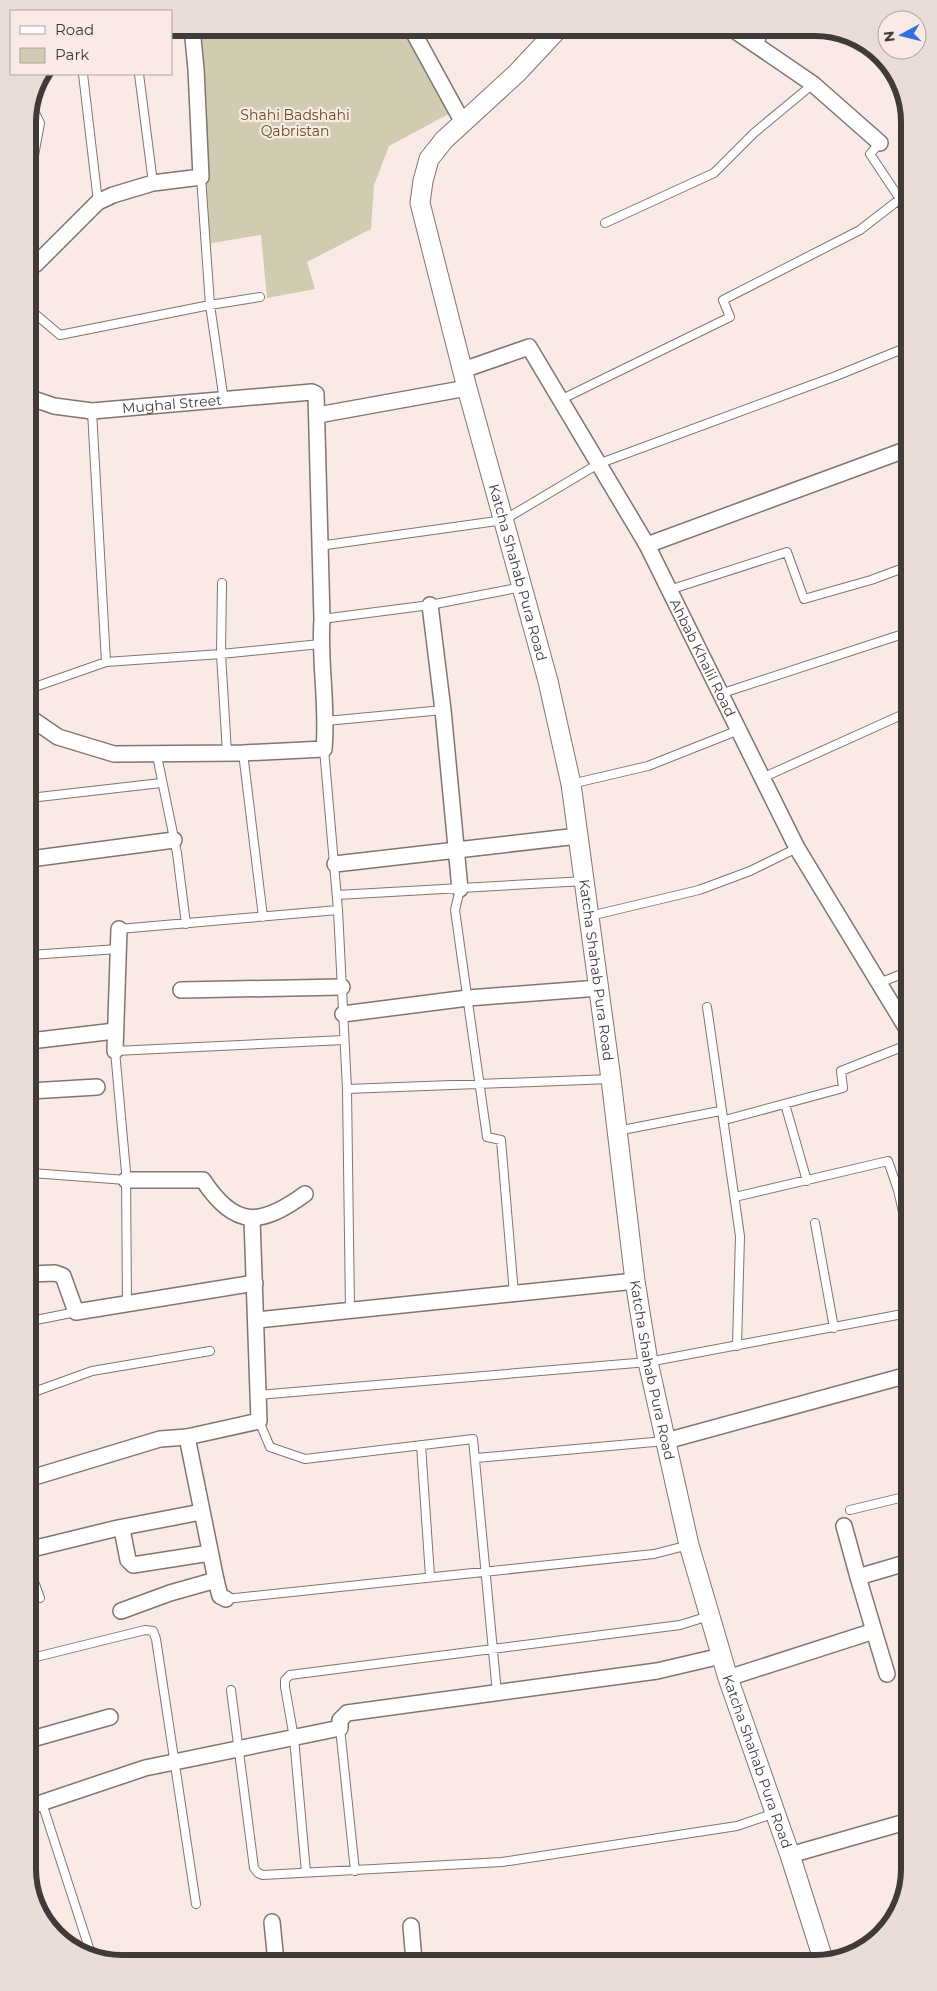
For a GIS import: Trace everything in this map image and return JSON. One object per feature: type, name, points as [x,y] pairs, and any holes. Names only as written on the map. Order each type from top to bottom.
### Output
[{"type":"street","points":[[36,264],[98,202],[113,195],[153,183],[201,177],[193,36]]},
{"type":"street","points":[[415,36],[462,121]]},
{"type":"street","name":"Katcha Shahab Pura Road","points":[[552,36],[517,73],[462,121],[429,159],[422,181],[420,202],[467,388],[548,681],[571,784],[611,1079],[635,1281],[648,1362],[689,1545],[728,1678],[776,1813],[822,1954]]},
{"type":"street","points":[[744,36],[813,84],[880,143]]},
{"type":"street","points":[[756,43],[758,36]]},
{"type":"street","name":"Ahbab Khalil Road","points":[[463,370],[529,347],[647,545],[797,848],[901,1019]]},
{"type":"street","points":[[36,722],[58,737],[114,754],[324,749],[326,721],[320,644],[322,619],[319,546],[318,415],[467,388]]},
{"type":"street","name":"Mughal Street","points":[[36,400],[54,406],[92,411],[312,392],[316,394],[318,415]]},
{"type":"street","points":[[647,545],[901,451]]},
{"type":"street","points":[[430,605],[458,850],[460,889]]},
{"type":"street","points":[[335,864],[578,836]]},
{"type":"street","points":[[36,858],[174,840]]},
{"type":"street","points":[[115,1051],[119,929]]},
{"type":"street","points":[[181,990],[342,987]]},
{"type":"street","points":[[343,1014],[468,998],[599,988]]},
{"type":"street","points":[[36,1040],[115,1031]]},
{"type":"street","points":[[36,1091],[98,1087]]},
{"type":"street","points":[[126,1180],[203,1180],[223,1206],[236,1214],[252,1219],[287,1207],[305,1194]]},
{"type":"street","points":[[36,1477],[160,1439],[187,1437],[259,1421],[252,1219]]},
{"type":"street","points":[[36,1274],[55,1273],[63,1276],[76,1312],[255,1283]]},
{"type":"street","points":[[257,1320],[635,1281]]},
{"type":"street","points":[[666,1441],[901,1377]]},
{"type":"street","points":[[187,1437],[216,1580],[220,1596],[226,1599]]},
{"type":"street","points":[[36,1548],[201,1512]]},
{"type":"street","points":[[844,1526],[887,1674]]},
{"type":"street","points":[[122,1529],[128,1560],[133,1565],[210,1553]]},
{"type":"street","points":[[858,1577],[901,1564]]},
{"type":"street","points":[[121,1612],[170,1593],[216,1580]]},
{"type":"street","points":[[728,1678],[874,1632]]},
{"type":"street","points":[[37,1805],[144,1768],[213,1752],[238,1750],[340,1728],[340,1720],[347,1713],[657,1671],[721,1656]]},
{"type":"street","points":[[36,1738],[110,1717]]},
{"type":"street","points":[[790,1855],[901,1823]]},
{"type":"street","points":[[272,1922],[275,1955]]},
{"type":"street","points":[[411,1926],[413,1955]]},
{"type":"lane","points":[[83,75],[98,202]]},
{"type":"lane","points":[[139,75],[153,183]]},
{"type":"lane","points":[[605,223],[714,173],[754,133],[813,84]]},
{"type":"lane","points":[[36,116],[40,123],[36,145]]},
{"type":"lane","points":[[560,400],[730,317],[723,300],[860,230],[900,199],[870,154],[880,143]]},
{"type":"lane","points":[[201,177],[210,305],[224,401]]},
{"type":"lane","points":[[36,315],[60,335],[260,297]]},
{"type":"lane","points":[[319,546],[504,520],[598,464],[836,376],[901,350]]},
{"type":"lane","points":[[92,411],[106,662]]},
{"type":"lane","points":[[669,590],[787,552],[804,599],[871,580],[901,569]]},
{"type":"lane","points":[[222,584],[221,654],[227,752]]},
{"type":"lane","points":[[322,619],[430,605],[522,587]]},
{"type":"lane","points":[[720,694],[901,635]]},
{"type":"lane","points":[[36,687],[106,662],[221,654],[320,644]]},
{"type":"lane","points":[[326,721],[443,710]]},
{"type":"lane","points":[[762,778],[901,715]]},
{"type":"lane","points":[[571,784],[648,766],[739,730]]},
{"type":"lane","points":[[324,749],[335,864],[347,1089],[350,1309]]},
{"type":"lane","points":[[156,752],[160,783],[174,840],[186,924]]},
{"type":"lane","points":[[243,752],[263,917]]},
{"type":"lane","points":[[36,797],[160,783]]},
{"type":"lane","points":[[590,916],[699,890],[750,871],[797,848]]},
{"type":"lane","points":[[337,895],[585,880]]},
{"type":"lane","points":[[460,889],[455,910],[487,1136],[501,1140],[514,1294]]},
{"type":"lane","points":[[119,929],[338,910]]},
{"type":"lane","points":[[36,955],[118,949]]},
{"type":"lane","points":[[879,983],[901,974]]},
{"type":"lane","points":[[707,1007],[720,1111],[724,1120],[740,1236],[737,1346]]},
{"type":"lane","points":[[128,1304],[126,1180],[115,1051],[344,1040]]},
{"type":"lane","points":[[724,1120],[843,1088],[841,1071],[901,1047]]},
{"type":"lane","points":[[347,1089],[611,1079]]},
{"type":"lane","points":[[785,1104],[807,1181]]},
{"type":"lane","points":[[617,1130],[720,1111]]},
{"type":"lane","points":[[735,1197],[888,1161],[901,1203]]},
{"type":"lane","points":[[36,1173],[126,1180]]},
{"type":"lane","points":[[815,1223],[834,1328]]},
{"type":"lane","points":[[36,1319],[76,1312]]},
{"type":"lane","points":[[258,1395],[648,1362],[901,1314]]},
{"type":"lane","points":[[36,1391],[92,1370],[210,1351]]},
{"type":"lane","points":[[259,1421],[270,1448],[305,1459],[473,1439],[497,1693]]},
{"type":"lane","points":[[476,1458],[666,1441]]},
{"type":"lane","points":[[421,1445],[430,1576]]},
{"type":"lane","points":[[850,1510],[901,1498]]},
{"type":"lane","points":[[226,1599],[430,1576],[654,1554],[689,1545]]},
{"type":"lane","points":[[36,1587],[40,1598]]},
{"type":"lane","points":[[306,1872],[294,1738],[285,1687],[285,1680],[290,1676],[680,1625],[709,1616]]},
{"type":"lane","points":[[36,1657],[145,1630],[153,1632],[156,1639],[176,1761],[196,1904]]},
{"type":"lane","points":[[231,1690],[254,1868],[263,1875],[502,1862],[737,1826],[776,1813]]},
{"type":"lane","points":[[340,1728],[355,1871]]},
{"type":"lane","points":[[37,1805],[89,1948]]},
{"type":"green space","name":"Shahi Badshahi Qabristan","points":[[193,36],[415,36],[456,110],[389,146],[374,185],[371,229],[307,262],[315,289],[267,298],[261,235],[206,244]]}]
